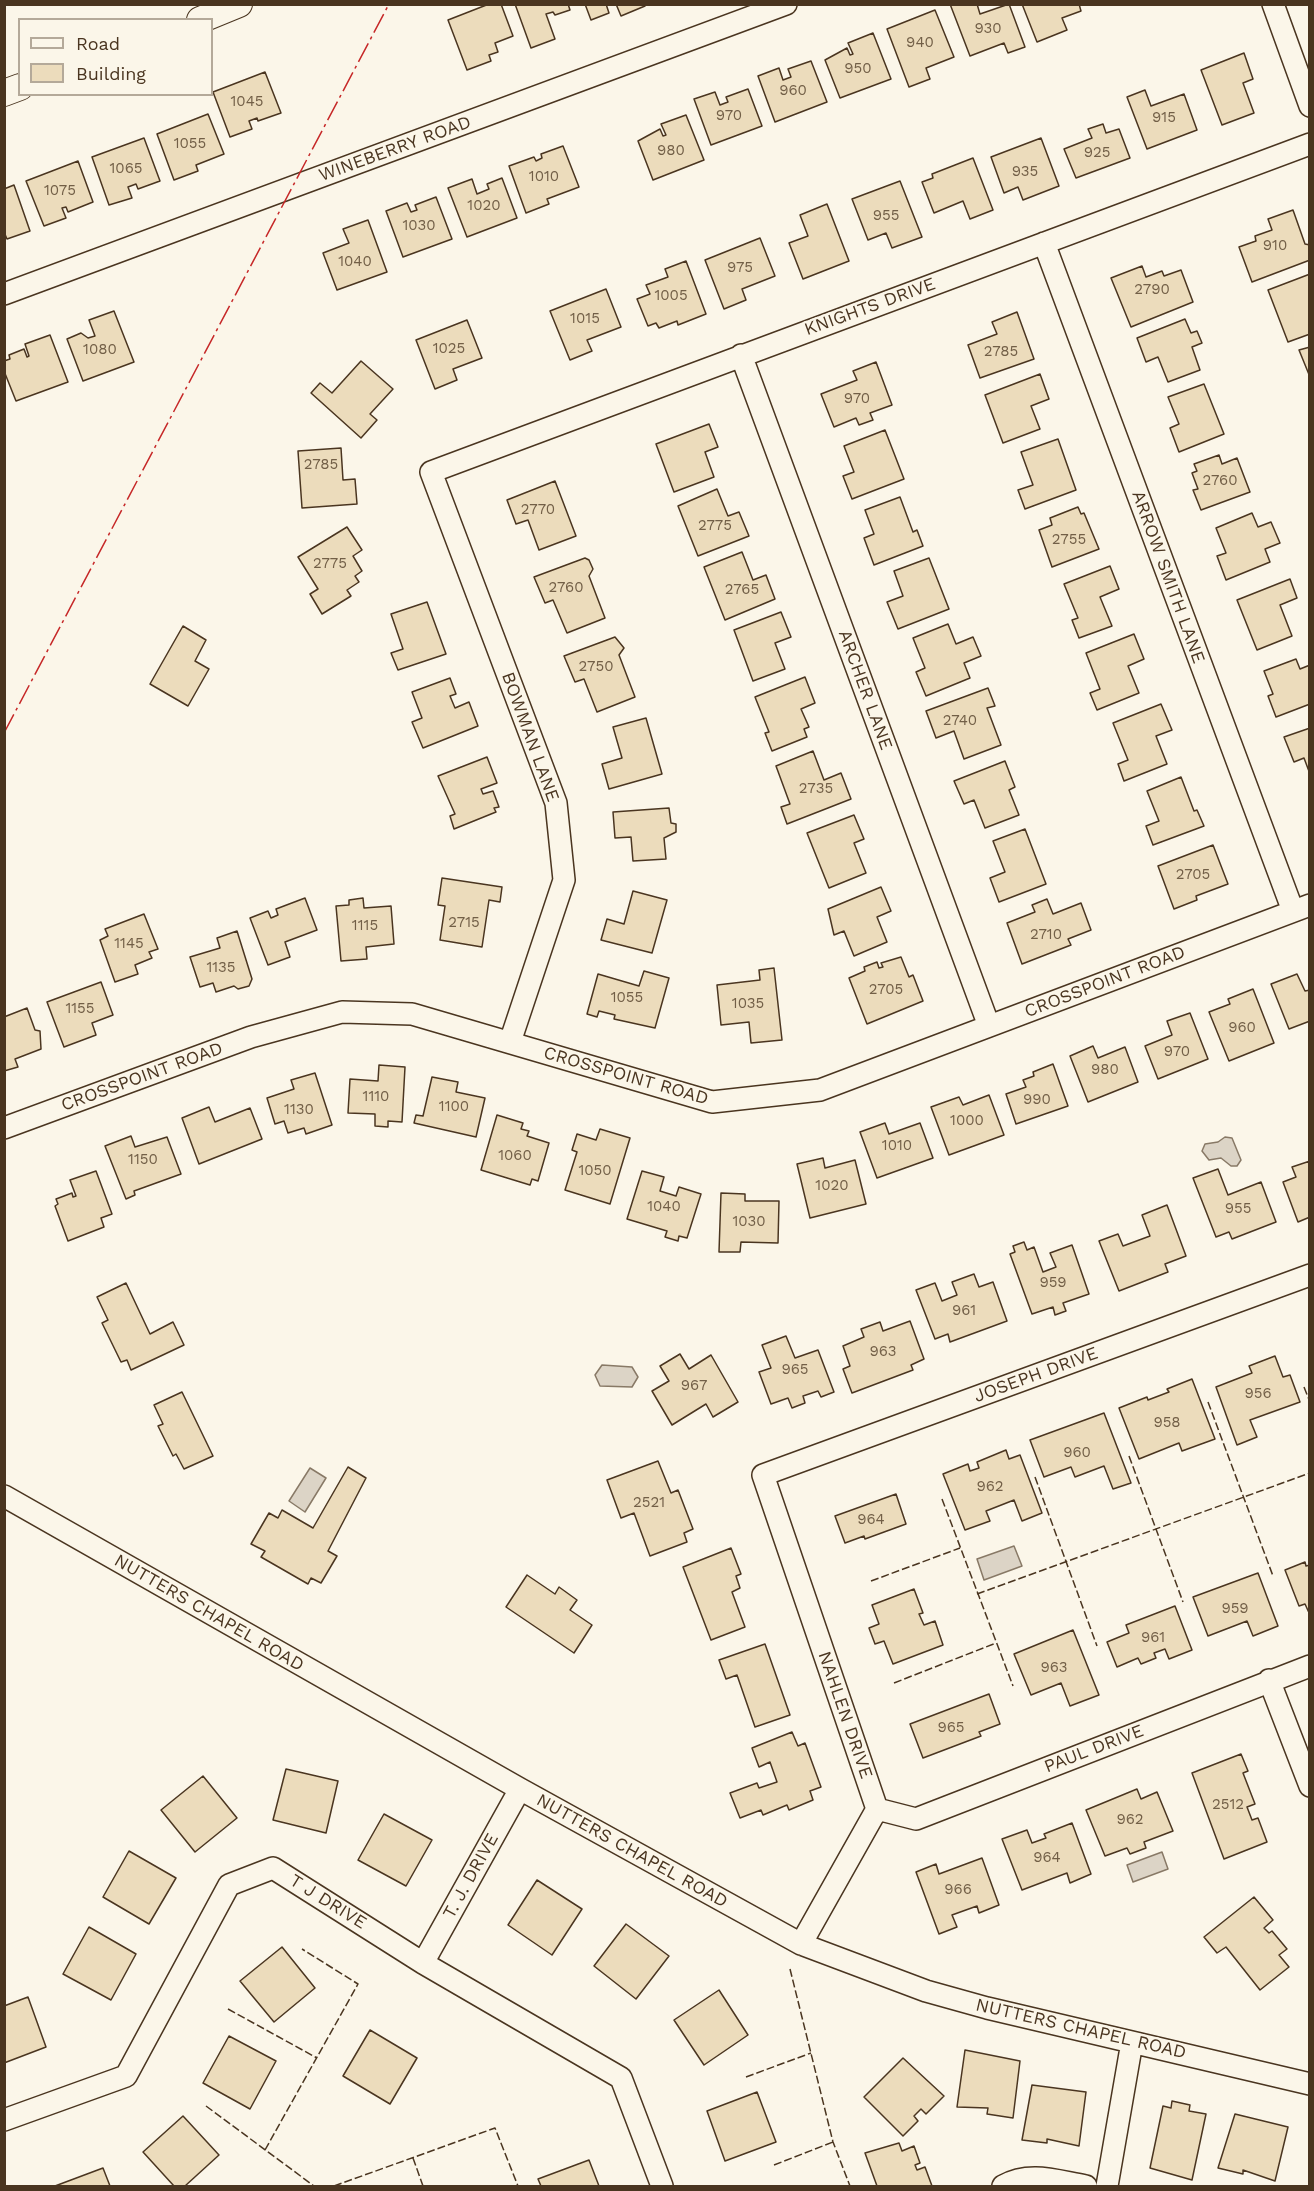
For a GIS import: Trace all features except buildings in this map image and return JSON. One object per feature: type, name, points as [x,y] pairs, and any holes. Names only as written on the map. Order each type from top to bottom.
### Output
[{"type":"street","points":[[204,18],[239,4]]},
{"type":"street","name":"WINEBERRY ROAD","points":[[4,294],[786,4]]},
{"type":"street","points":[[1273,4],[1310,106]]},
{"type":"street","name":"KNIGHTS DRIVE","points":[[431,472],[1310,144]]},
{"type":"street","name":"ARROW SMITH LANE","points":[[1044,243],[1301,908]]},
{"type":"street","name":"ARCHER LANE","points":[[741,355],[989,1026]]},
{"type":"street","name":"BOWMAN LANE","points":[[431,472],[556,803],[564,880],[510,1042]]},
{"type":"street","name":"CROSSPOINT ROAD","points":[[4,1128],[251,1037],[342,1012],[412,1014],[711,1102],[820,1090],[1301,908]]},
{"type":"street","name":"JOSEPH DRIVE","points":[[764,1475],[1310,1275]]},
{"type":"street","name":"NAHLEN DRIVE","points":[[764,1475],[878,1809]]},
{"type":"street","name":"NUTTERS CHAPEL ROAD","points":[[4,1496],[520,1789],[801,1944],[927,1991],[1310,2084]]},
{"type":"street","name":"PAUL DRIVE","points":[[878,1809],[916,1819],[1310,1666]]},
{"type":"street","points":[[1269,1680],[1310,1786]]},
{"type":"street","name":"T. J. DRIVE","points":[[423,1962],[520,1789]]},
{"type":"street","points":[[801,1944],[878,1809]]},
{"type":"street","name":"T J DRIVE","points":[[4,2120],[126,2076],[229,1885],[273,1868],[423,1962],[621,2078],[662,2187]]},
{"type":"street","points":[[1107,2187],[1132,2042]]},
{"type":"street","points":[[1003,2187],[1016,2179],[1033,2176],[1086,2187]]},
{"type":"shaded area","points":[[1225,1137],[1232,1138],[1241,1160],[1237,1166],[1231,1166],[1221,1158],[1209,1160],[1202,1151],[1205,1144],[1218,1142]]},
{"type":"shaded area","points":[[602,1365],[632,1367],[638,1377],[632,1387],[600,1386],[595,1375]]},
{"type":"shaded area","points":[[310,1468],[326,1478],[305,1512],[289,1501]]},
{"type":"shaded area","points":[[1014,1546],[1022,1566],[984,1580],[977,1559]]},
{"type":"shaded area","points":[[1162,1852],[1168,1869],[1133,1882],[1127,1865]]},
{"type":"fence","points":[[1304,1387],[1310,1402]]},
{"type":"fence","points":[[1208,1402],[1273,1576]]},
{"type":"fence","points":[[1129,1456],[1183,1602]]},
{"type":"fence","points":[[977,1594],[1310,1473]]},
{"type":"fence","points":[[1035,1477],[1097,1646]]},
{"type":"fence","points":[[942,1499],[1013,1686]]},
{"type":"fence","points":[[871,1581],[960,1548]]},
{"type":"fence","points":[[894,1683],[996,1643]]},
{"type":"fence","points":[[265,2150],[358,1984],[302,1949]]},
{"type":"fence","points":[[790,1969],[833,2142],[850,2186]]},
{"type":"fence","points":[[228,2009],[317,2058]]},
{"type":"fence","points":[[746,2077],[811,2053]]},
{"type":"fence","points":[[206,2106],[314,2186]]},
{"type":"fence","points":[[334,2186],[495,2128],[518,2186]]},
{"type":"fence","points":[[774,2165],[833,2142]]},
{"type":"fence","points":[[413,2158],[423,2186]]},
{"type":"power","points":[[4,733],[389,4]]}]
